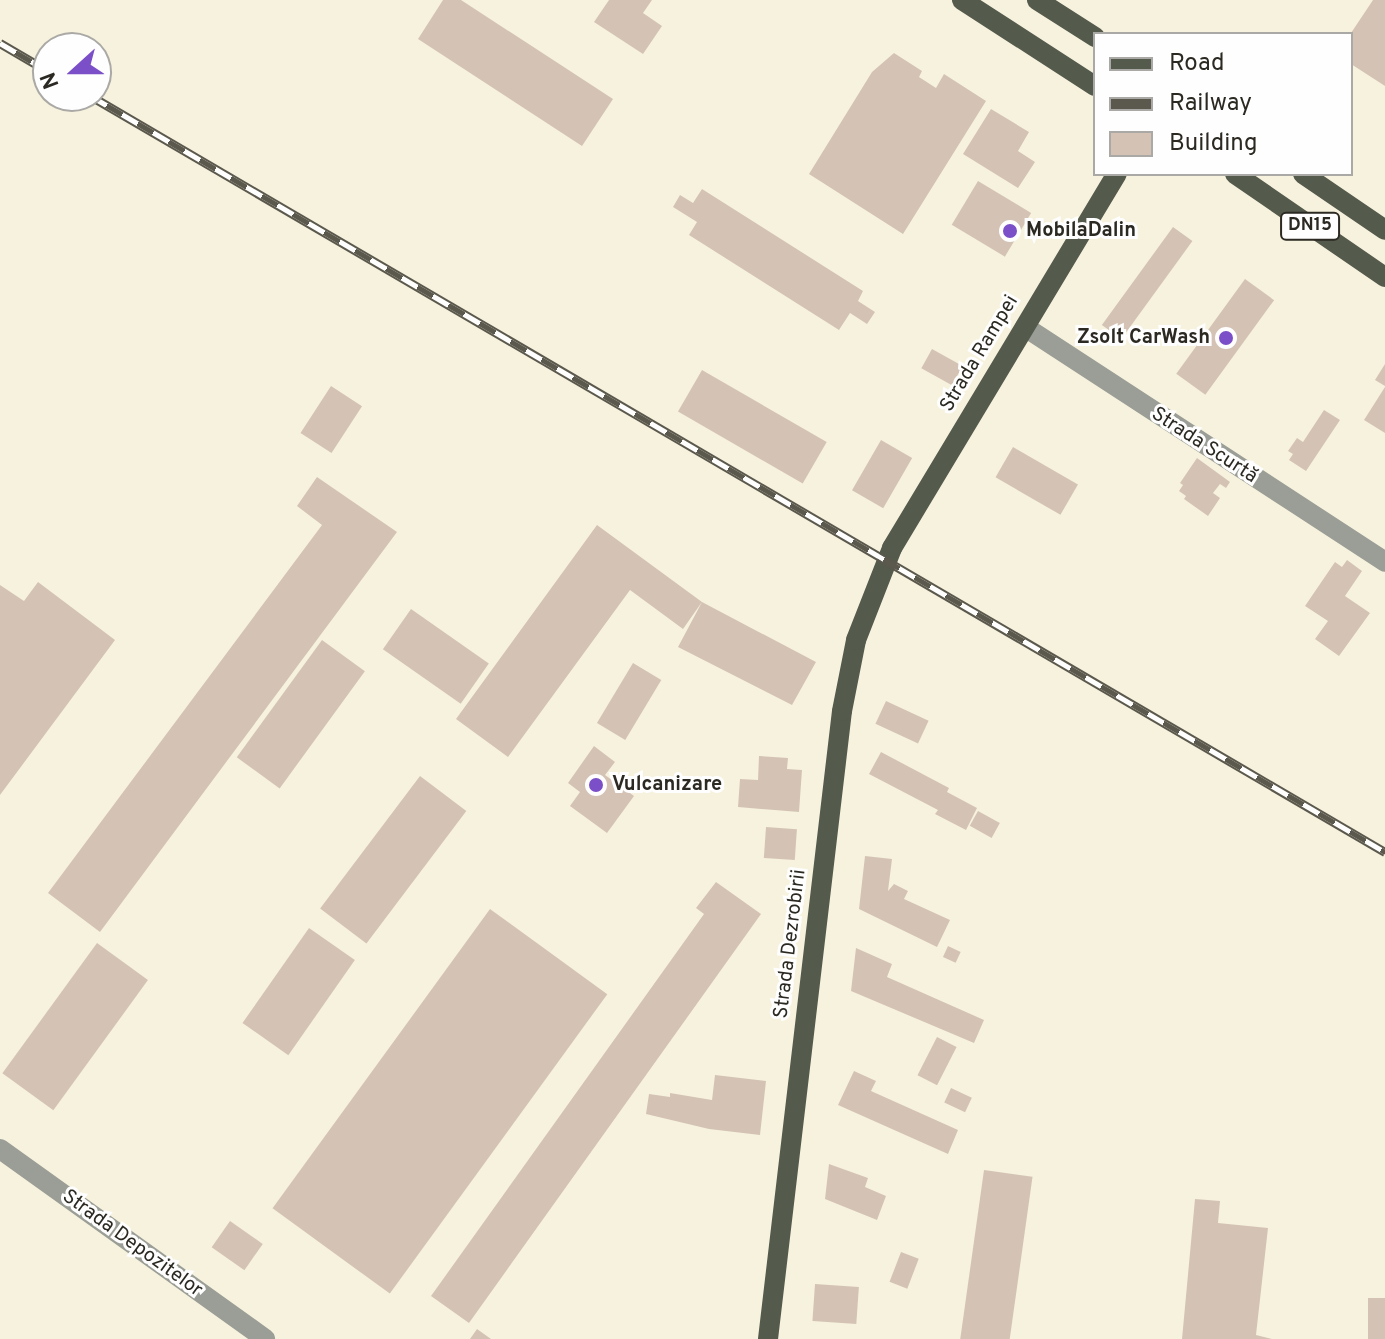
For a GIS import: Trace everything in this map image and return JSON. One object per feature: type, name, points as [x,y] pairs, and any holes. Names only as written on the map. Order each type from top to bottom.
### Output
[{"type":"main road","points":[[962,0],[1093,85]]},
{"type":"main road","points":[[1037,0],[1093,36]]},
{"type":"main road","name":"Strada Rampei","points":[[887,560],[1116,176]]},
{"type":"main road","name":"DN15","points":[[1238,176],[1385,277]]},
{"type":"main road","name":"DN15","points":[[1306,176],[1385,230]]},
{"type":"main road","name":"Strada Dezrobirii","points":[[768,1339],[842,711],[856,640],[887,560]]},
{"type":"street","name":"Strada Scurtă","points":[[1025,327],[1385,562]]},
{"type":"street","name":"Strada Depozitelor","points":[[0,1149],[265,1339]]},
{"type":"building","points":[[443,0],[461,0],[613,99],[582,146],[418,39]]},
{"type":"building","points":[[609,0],[652,0],[643,13],[662,26],[643,54],[594,22]]},
{"type":"building","points":[[1373,0],[1385,0],[1385,86],[1353,65],[1352,32]]},
{"type":"building","points":[[894,53],[922,71],[919,77],[936,88],[944,74],[986,101],[903,234],[809,174],[872,72]]},
{"type":"building","points":[[991,109],[1029,132],[1018,151],[1035,162],[1018,188],[963,154]]},
{"type":"building","points":[[978,181],[1031,213],[1005,257],[952,225]]},
{"type":"building","points":[[702,189],[863,291],[858,301],[875,312],[867,324],[850,313],[839,330],[689,235],[697,222],[673,207],[680,195],[693,203]]},
{"type":"building","points":[[1173,227],[1192,241],[1121,339],[1102,325]]},
{"type":"building","name":"Zsolt CarWash","points":[[1245,279],[1274,300],[1205,395],[1176,374]]},
{"type":"building","points":[[932,349],[963,366],[952,385],[921,368]]},
{"type":"building","points":[[1385,364],[1385,386],[1375,380]]},
{"type":"building","points":[[702,370],[827,442],[803,484],[678,412]]},
{"type":"building","points":[[331,386],[362,406],[332,453],[301,433]]},
{"type":"building","points":[[1385,387],[1385,433],[1364,420]]},
{"type":"building","points":[[1324,410],[1340,420],[1306,471],[1289,460],[1293,454],[1288,451],[1297,438],[1303,442]]},
{"type":"building","points":[[881,440],[912,458],[883,508],[852,490]]},
{"type":"building","points":[[1013,447],[1078,484],[1060,515],[996,477]]},
{"type":"building","points":[[1197,458],[1230,482],[1226,488],[1220,484],[1213,493],[1220,498],[1208,516],[1184,499],[1186,496],[1179,491],[1183,485],[1180,483]]},
{"type":"building","points":[[317,477],[397,532],[100,932],[48,893],[322,525],[297,506]]},
{"type":"building","points":[[597,525],[702,602],[683,629],[630,590],[508,757],[456,719]]},
{"type":"building","points":[[1347,560],[1362,571],[1345,596],[1370,613],[1339,656],[1315,639],[1328,621],[1305,606],[1335,562],[1342,567]]},
{"type":"building","points":[[38,582],[115,640],[0,795],[0,585],[24,601]]},
{"type":"building","points":[[702,602],[816,662],[792,705],[678,647]]},
{"type":"building","points":[[411,609],[489,663],[461,704],[383,649]]},
{"type":"building","points":[[322,640],[365,671],[280,788],[237,757]]},
{"type":"building","points":[[633,663],[661,680],[625,740],[597,723]]},
{"type":"building","points":[[886,701],[929,721],[918,744],[875,724]]},
{"type":"building","points":[[594,746],[615,762],[605,775],[634,796],[607,833],[570,806],[580,792],[568,783]]},
{"type":"building","points":[[881,752],[949,788],[947,792],[977,808],[966,830],[935,814],[938,810],[869,774]]},
{"type":"building","points":[[759,756],[788,758],[787,769],[802,770],[799,812],[738,807],[740,779],[758,780]]},
{"type":"building","points":[[420,776],[466,811],[366,943],[320,909]]},
{"type":"building","points":[[978,811],[1000,823],[992,838],[970,826]]},
{"type":"building","points":[[766,827],[797,829],[795,860],[764,858]]},
{"type":"building","points":[[865,856],[892,859],[888,891],[894,884],[908,891],[904,899],[950,920],[937,947],[859,909]]},
{"type":"building","points":[[716,882],[761,914],[469,1323],[431,1296],[704,914],[696,908]]},
{"type":"building","points":[[490,909],[607,994],[390,1294],[273,1208]]},
{"type":"building","points":[[309,928],[355,960],[288,1055],[242,1023]]},
{"type":"building","points":[[97,943],[148,980],[53,1110],[2,1073]]},
{"type":"building","points":[[948,946],[961,952],[956,963],[943,957]]},
{"type":"building","points":[[856,948],[892,964],[887,977],[984,1020],[974,1043],[851,991]]},
{"type":"building","points":[[937,1037],[957,1047],[937,1085],[917,1075]]},
{"type":"building","points":[[854,1071],[876,1081],[871,1091],[958,1130],[948,1154],[838,1105]]},
{"type":"building","points":[[715,1075],[766,1081],[760,1135],[709,1129],[646,1114],[649,1094],[670,1097],[670,1093],[712,1100]]},
{"type":"building","points":[[951,1088],[972,1098],[965,1112],[944,1103]]},
{"type":"building","points":[[829,1164],[868,1178],[865,1187],[886,1196],[877,1220],[825,1199]]},
{"type":"building","points":[[984,1170],[1033,1177],[1010,1339],[960,1339]]},
{"type":"building","points":[[1195,1199],[1220,1201],[1218,1223],[1268,1228],[1256,1335],[1272,1339],[1182,1339]]},
{"type":"building","points":[[230,1221],[263,1244],[244,1270],[212,1247]]},
{"type":"building","points":[[901,1252],[919,1259],[907,1289],[890,1282]]},
{"type":"building","points":[[815,1284],[859,1287],[856,1324],[812,1321]]},
{"type":"building","points":[[1368,1298],[1385,1298],[1385,1339],[1368,1339]]},
{"type":"building","points":[[477,1329],[491,1339],[470,1339]]},
{"type":"railway","points":[[0,43],[32,62]]},
{"type":"railway","points":[[112,108],[1385,852]]},
{"type":"place","name":"MobilaDalin","points":[[1010,231]]},
{"type":"place","name":"Zsolt CarWash","points":[[1226,338]]},
{"type":"place","name":"Vulcanizare","points":[[596,785]]}]
